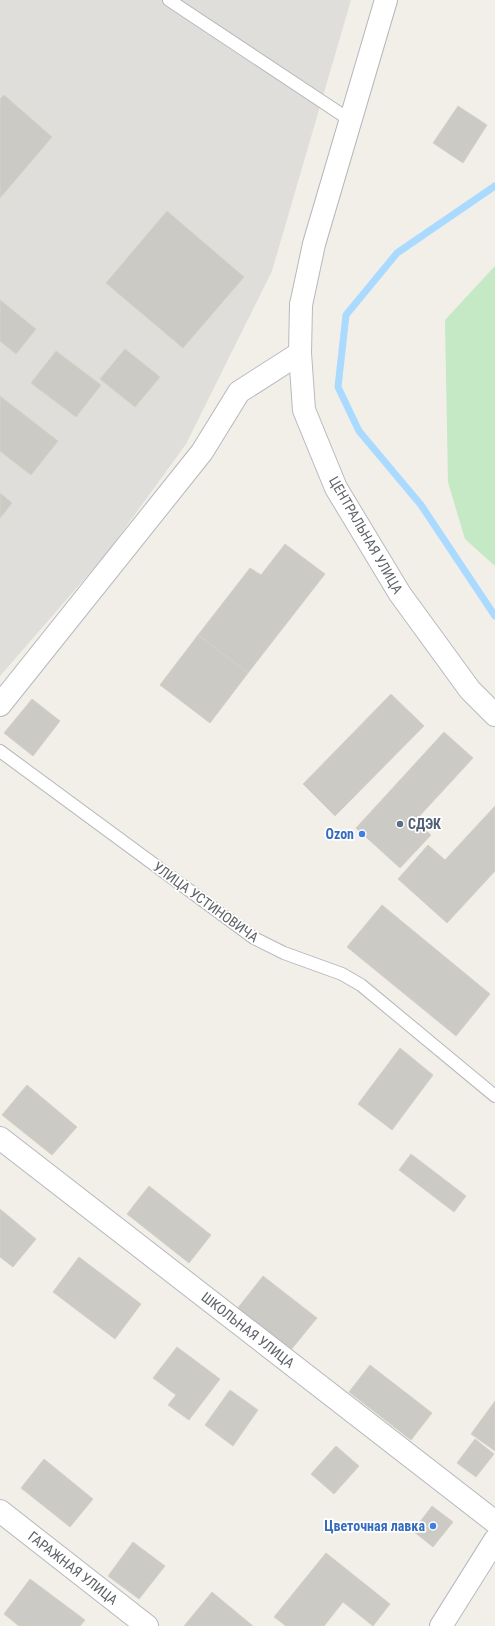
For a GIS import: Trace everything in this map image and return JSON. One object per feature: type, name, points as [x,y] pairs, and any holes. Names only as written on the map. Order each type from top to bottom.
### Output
[{"type":"street","name":"ЦЕНТРАЛЬНАЯ УЛИЦА","points":[[386,0],[314,244],[301,305],[300,353],[304,410],[336,488],[400,594],[470,690],[495,715]]},
{"type":"street","points":[[0,705],[202,452],[239,392],[300,353]]},
{"type":"street","name":"ШКОЛЬНАЯ УЛИЦА","points":[[0,1138],[495,1522]]},
{"type":"street","name":"ГАРАЖНАЯ УЛИЦА","points":[[0,1511],[147,1626]]},
{"type":"street","points":[[441,1626],[495,1540]]},
{"type":"lane","points":[[169,0],[350,120]]},
{"type":"lane","name":"УЛИЦА УСТИНОВИЧА","points":[[0,751],[254,938],[284,954],[342,974],[361,985],[495,1096]]},
{"type":"shaded area","points":[[0,0],[351,0],[272,271],[186,444],[107,553],[0,676]]},
{"type":"green space","points":[[495,266],[495,566],[465,539],[448,482],[445,320]]},
{"type":"building","points":[[4,95],[52,137],[0,198],[0,99]]},
{"type":"building","points":[[458,106],[487,125],[463,163],[433,143]]},
{"type":"building","points":[[167,211],[244,277],[183,348],[106,283]]},
{"type":"building","points":[[0,300],[36,329],[16,354],[0,341]]},
{"type":"building","points":[[125,349],[160,377],[135,407],[100,379]]},
{"type":"building","points":[[56,351],[101,385],[76,417],[31,383]]},
{"type":"building","points":[[0,396],[58,441],[31,475],[0,451]]},
{"type":"building","points":[[0,493],[12,503],[0,518]]},
{"type":"building","points":[[285,544],[325,574],[248,673],[198,635],[250,568],[261,575]]},
{"type":"building","points":[[198,635],[248,673],[210,723],[160,685]]},
{"type":"building","points":[[391,694],[424,726],[335,816],[303,784]]},
{"type":"building","points":[[32,699],[60,721],[33,756],[4,733]]},
{"type":"building","points":[[444,732],[473,758],[415,821],[431,835],[400,868],[356,828]]},
{"type":"building","points":[[495,806],[495,871],[447,923],[398,879],[428,845],[445,860]]},
{"type":"building","points":[[382,905],[490,994],[456,1036],[347,947]]},
{"type":"building","points":[[400,1048],[433,1075],[392,1130],[358,1104]]},
{"type":"building","points":[[27,1085],[77,1127],[52,1155],[2,1115]]},
{"type":"building","points":[[411,1154],[466,1196],[454,1212],[399,1170]]},
{"type":"building","points":[[149,1186],[211,1235],[189,1263],[127,1214]]},
{"type":"building","points":[[0,1209],[36,1239],[13,1267],[0,1257]]},
{"type":"building","points":[[79,1257],[141,1304],[115,1339],[53,1292]]},
{"type":"building","points":[[263,1276],[317,1318],[290,1351],[237,1309]]},
{"type":"building","points":[[177,1347],[220,1379],[189,1420],[168,1405],[176,1395],[153,1378]]},
{"type":"building","points":[[370,1365],[432,1413],[411,1440],[349,1392]]},
{"type":"building","points":[[230,1390],[258,1410],[233,1446],[205,1425]]},
{"type":"building","points":[[495,1401],[495,1451],[471,1434]]},
{"type":"building","points":[[475,1439],[494,1454],[476,1477],[457,1463]]},
{"type":"building","points":[[336,1446],[359,1466],[334,1494],[311,1474]]},
{"type":"building","points":[[44,1459],[93,1499],[70,1527],[21,1488]]},
{"type":"building","name":"Цветочная лавка","points":[[432,1506],[453,1522],[433,1547],[413,1531]]},
{"type":"building","points":[[133,1542],[165,1566],[139,1599],[108,1576]]},
{"type":"building","points":[[326,1553],[390,1604],[373,1626],[343,1602],[324,1626],[286,1626],[274,1617]]},
{"type":"building","points":[[30,1579],[85,1620],[80,1626],[19,1626],[4,1614]]},
{"type":"building","points":[[212,1592],[253,1626],[184,1626]]},
{"type":"waterway","points":[[495,186],[397,253],[346,315],[338,387],[359,431],[421,505],[495,616]]},
{"type":"place","name":"СДЭК","points":[[400,824]]},
{"type":"place","name":"Ozon","points":[[362,834]]},
{"type":"place","name":"Цветочная лавка","points":[[433,1526]]}]
